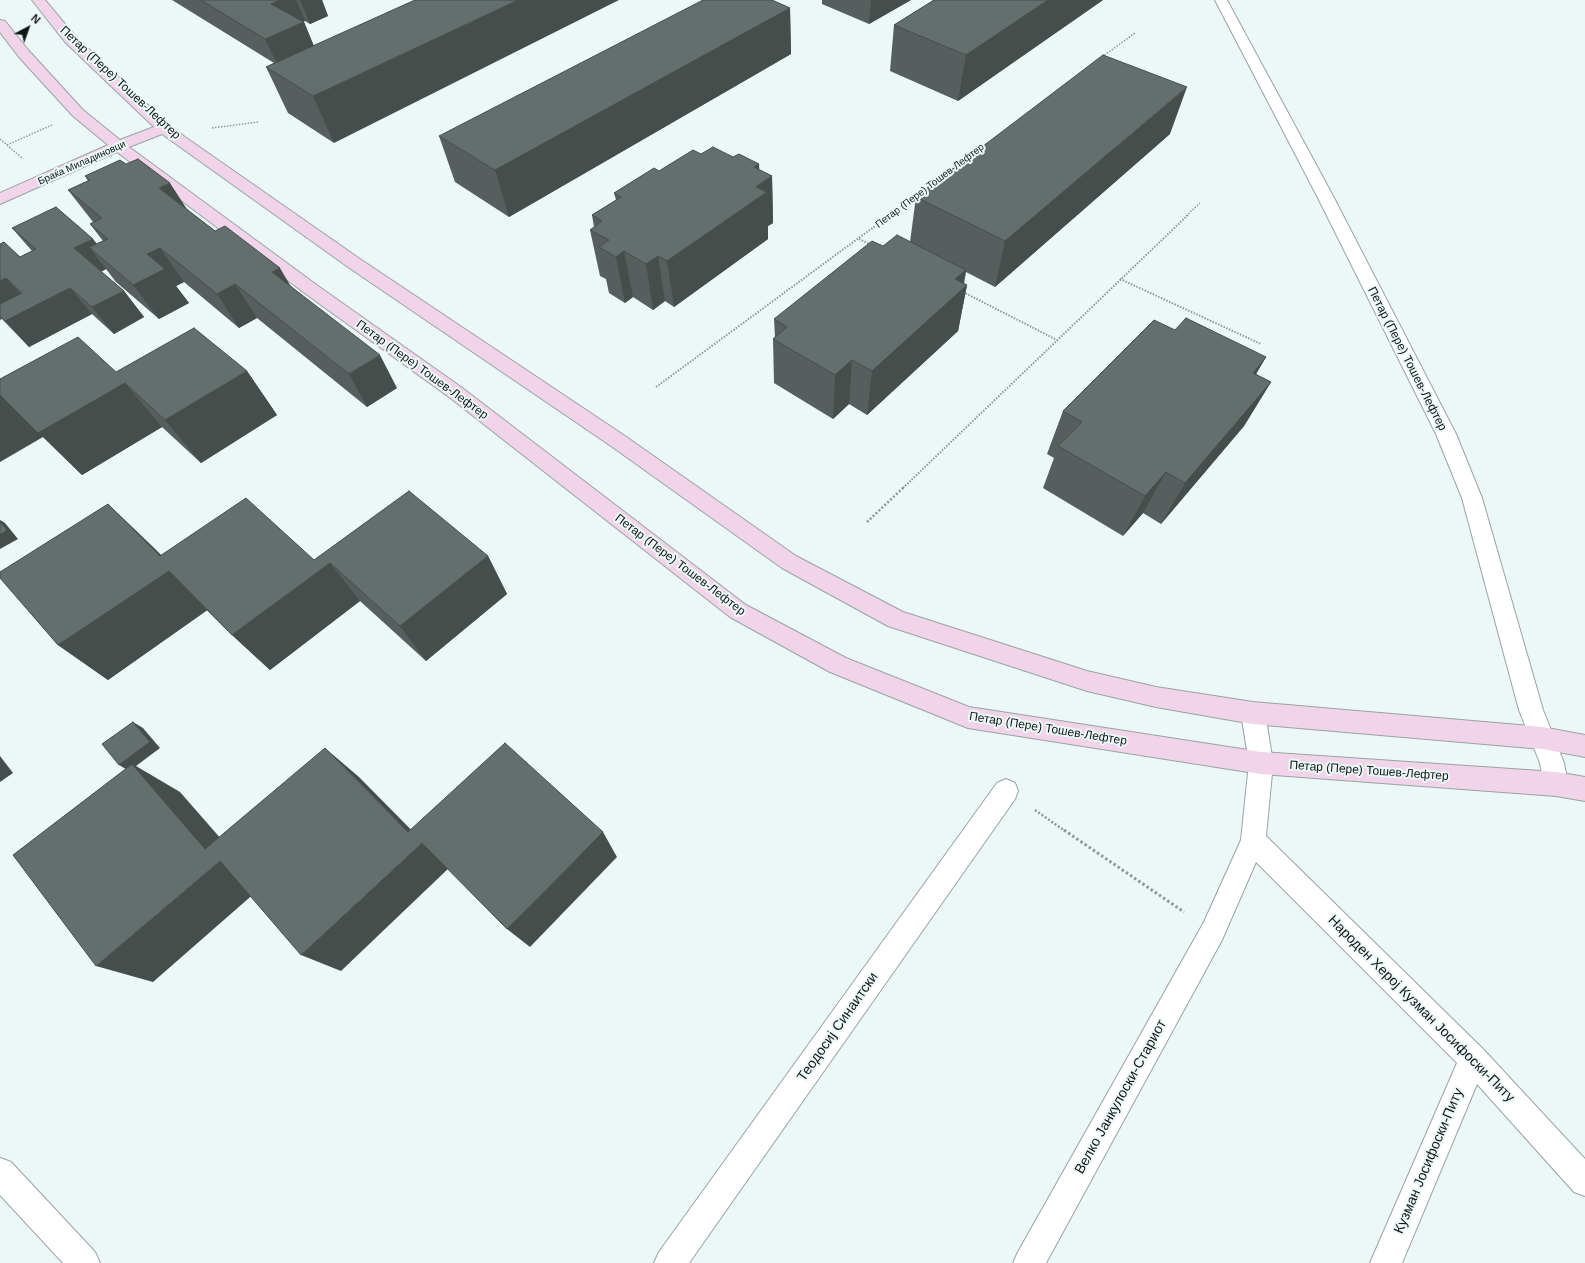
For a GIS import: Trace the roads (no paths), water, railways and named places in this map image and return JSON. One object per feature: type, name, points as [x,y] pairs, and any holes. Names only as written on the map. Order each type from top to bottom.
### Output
[{"type":"street","name":"Петар (Пере) Тошев-Лефтер","points":[[38,0],[70,39],[164,128],[354,263],[612,437],[789,562],[896,619],[1087,681],[1156,697],[1253,713],[1542,738],[1585,746]]},
{"type":"street","name":"Петар (Пере) Тошев-Лефтер","points":[[1221,0],[1325,196],[1446,434],[1472,498],[1531,710],[1552,763],[1556,784]]},
{"type":"street","name":"Петар (Пере) Тошев-Лефтер","points":[[0,24],[24,54],[78,114],[118,146],[312,290],[455,392],[738,611],[838,664],[968,717],[1261,763],[1556,784],[1585,789]]},
{"type":"street","name":"Браќа Миладиновци","points":[[0,199],[118,146],[164,128]]},
{"type":"street","name":"Велко Јанкулоски-Стариот","points":[[1029,1263],[1213,931],[1253,841],[1261,763],[1253,713]]},
{"type":"street","name":"Теодосиј Синаитски","points":[[670,1263],[1006,791]]},
{"type":"street","name":"Народен Херој Кузман Јосифоски-Питу","points":[[1253,841],[1473,1059],[1585,1181]]},
{"type":"street","name":"Кузман Јосифоски-Питу","points":[[1386,1263],[1473,1059]]},
{"type":"street","points":[[0,1173],[84,1263]]}]
